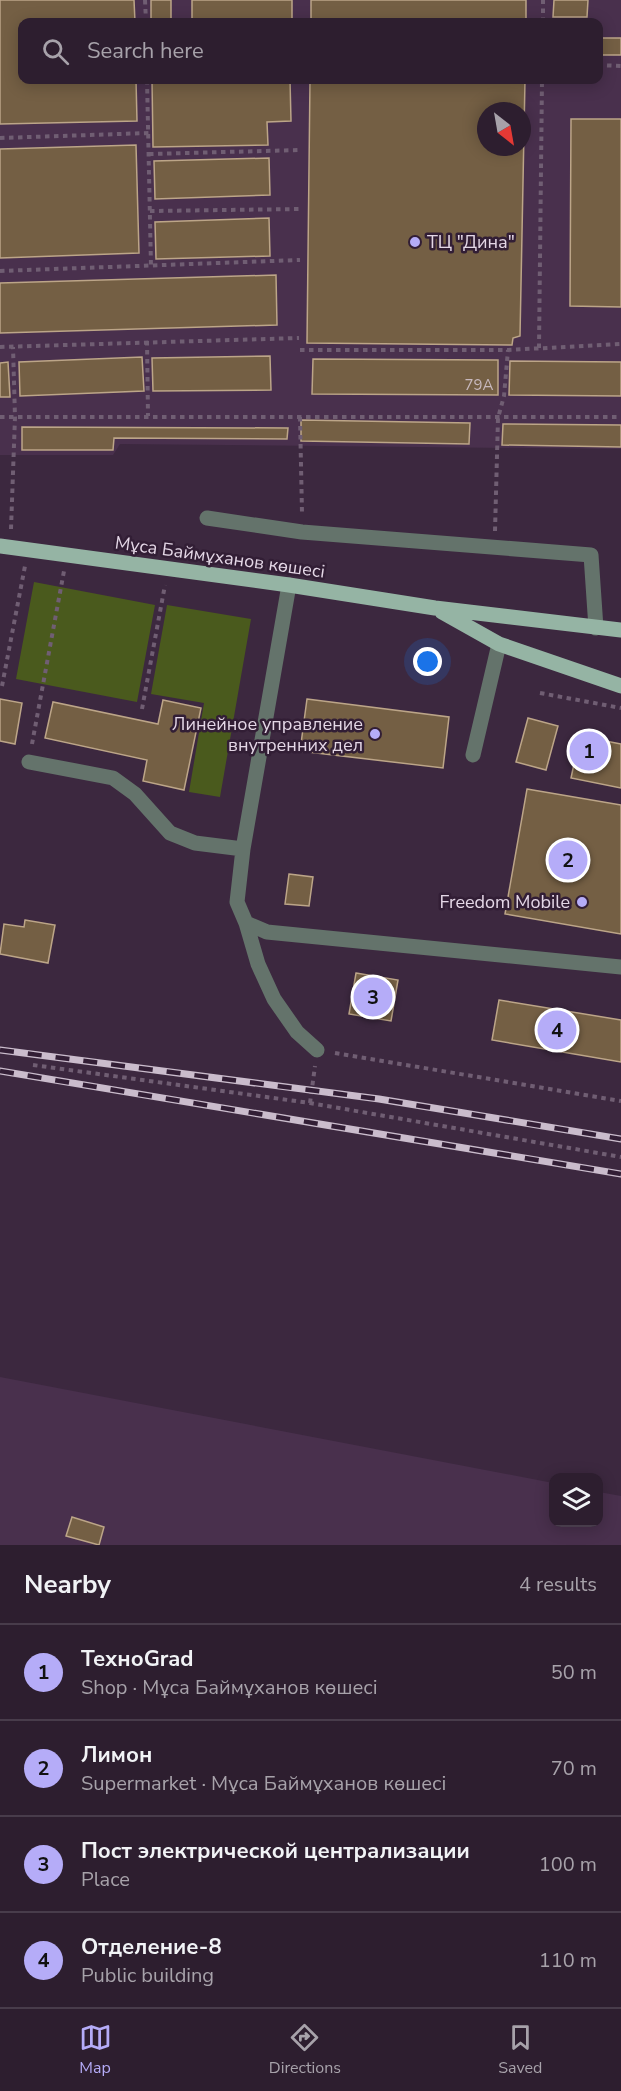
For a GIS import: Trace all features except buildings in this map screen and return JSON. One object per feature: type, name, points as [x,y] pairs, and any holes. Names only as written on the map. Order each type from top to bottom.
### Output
[{"type":"main road","name":"Мұса Баймұханов көшесі","points":[[5,547],[289,585],[435,608],[621,630]]},
{"type":"main road","name":"Мұса Баймұханов көшесі","points":[[435,608],[499,644],[621,686]]},
{"type":"lane","points":[[207,518],[302,532],[591,555],[596,628]]},
{"type":"lane","points":[[289,585],[243,849],[237,902],[258,964],[274,999],[297,1032],[317,1050]]},
{"type":"lane","points":[[473,755],[499,644]]},
{"type":"lane","points":[[29,762],[113,778],[135,794],[170,833],[195,843],[243,849]]},
{"type":"lane","points":[[246,923],[267,932],[621,967]]},
{"type":"path","points":[[145,0],[146,18]]},
{"type":"path","points":[[543,0],[543,18]]},
{"type":"path","points":[[603,65],[621,66]]},
{"type":"path","points":[[147,84],[152,266]]},
{"type":"path","points":[[539,348],[542,84]]},
{"type":"path","points":[[0,138],[149,133]]},
{"type":"path","points":[[149,154],[301,150]]},
{"type":"path","points":[[150,211],[300,209]]},
{"type":"path","points":[[0,271],[300,260]]},
{"type":"path","points":[[0,347],[299,338]]},
{"type":"path","points":[[147,341],[148,416]]},
{"type":"path","points":[[300,350],[508,350],[621,344]]},
{"type":"path","points":[[5,547],[15,417],[13,346]]},
{"type":"path","points":[[495,547],[498,417],[504,396],[508,350]]},
{"type":"path","points":[[0,417],[621,417]]},
{"type":"path","points":[[300,417],[302,532]]},
{"type":"path","points":[[2,686],[28,550]]},
{"type":"path","points":[[29,762],[67,556]]},
{"type":"path","points":[[142,709],[168,569]]},
{"type":"path","points":[[540,693],[621,708]]},
{"type":"path","points":[[310,1103],[317,1050],[621,1101]]},
{"type":"path","points":[[33,1065],[310,1103],[621,1156]]},
{"type":"shaded area","points":[[0,0],[621,0],[621,449],[120,444],[113,455],[0,455]]},
{"type":"shaded area","points":[[0,1377],[549,1482],[549,1527],[603,1527],[603,1493],[621,1496],[621,1545],[0,1545]]},
{"type":"green space","points":[[34,582],[155,605],[137,702],[16,679]]},
{"type":"green space","points":[[167,605],[251,619],[220,797],[189,792],[204,703],[151,694]]},
{"type":"railway","points":[[0,1050],[379,1099],[621,1139]]},
{"type":"railway","points":[[0,1071],[621,1174]]},
{"type":"place","name":"ТЦ \"Дина\"","points":[[415,242]]},
{"type":"place","name":"Линейное управление внутренних дел","points":[[375,734]]},
{"type":"place","name":"ТехноGrad","points":[[589,751]]},
{"type":"place","name":"Лимон","points":[[568,860]]},
{"type":"place","name":"Freedom Mobile","points":[[582,902]]},
{"type":"place","name":"Пост электрической централизации","points":[[373,997]]},
{"type":"place","name":"Отделение-8","points":[[557,1030]]}]
